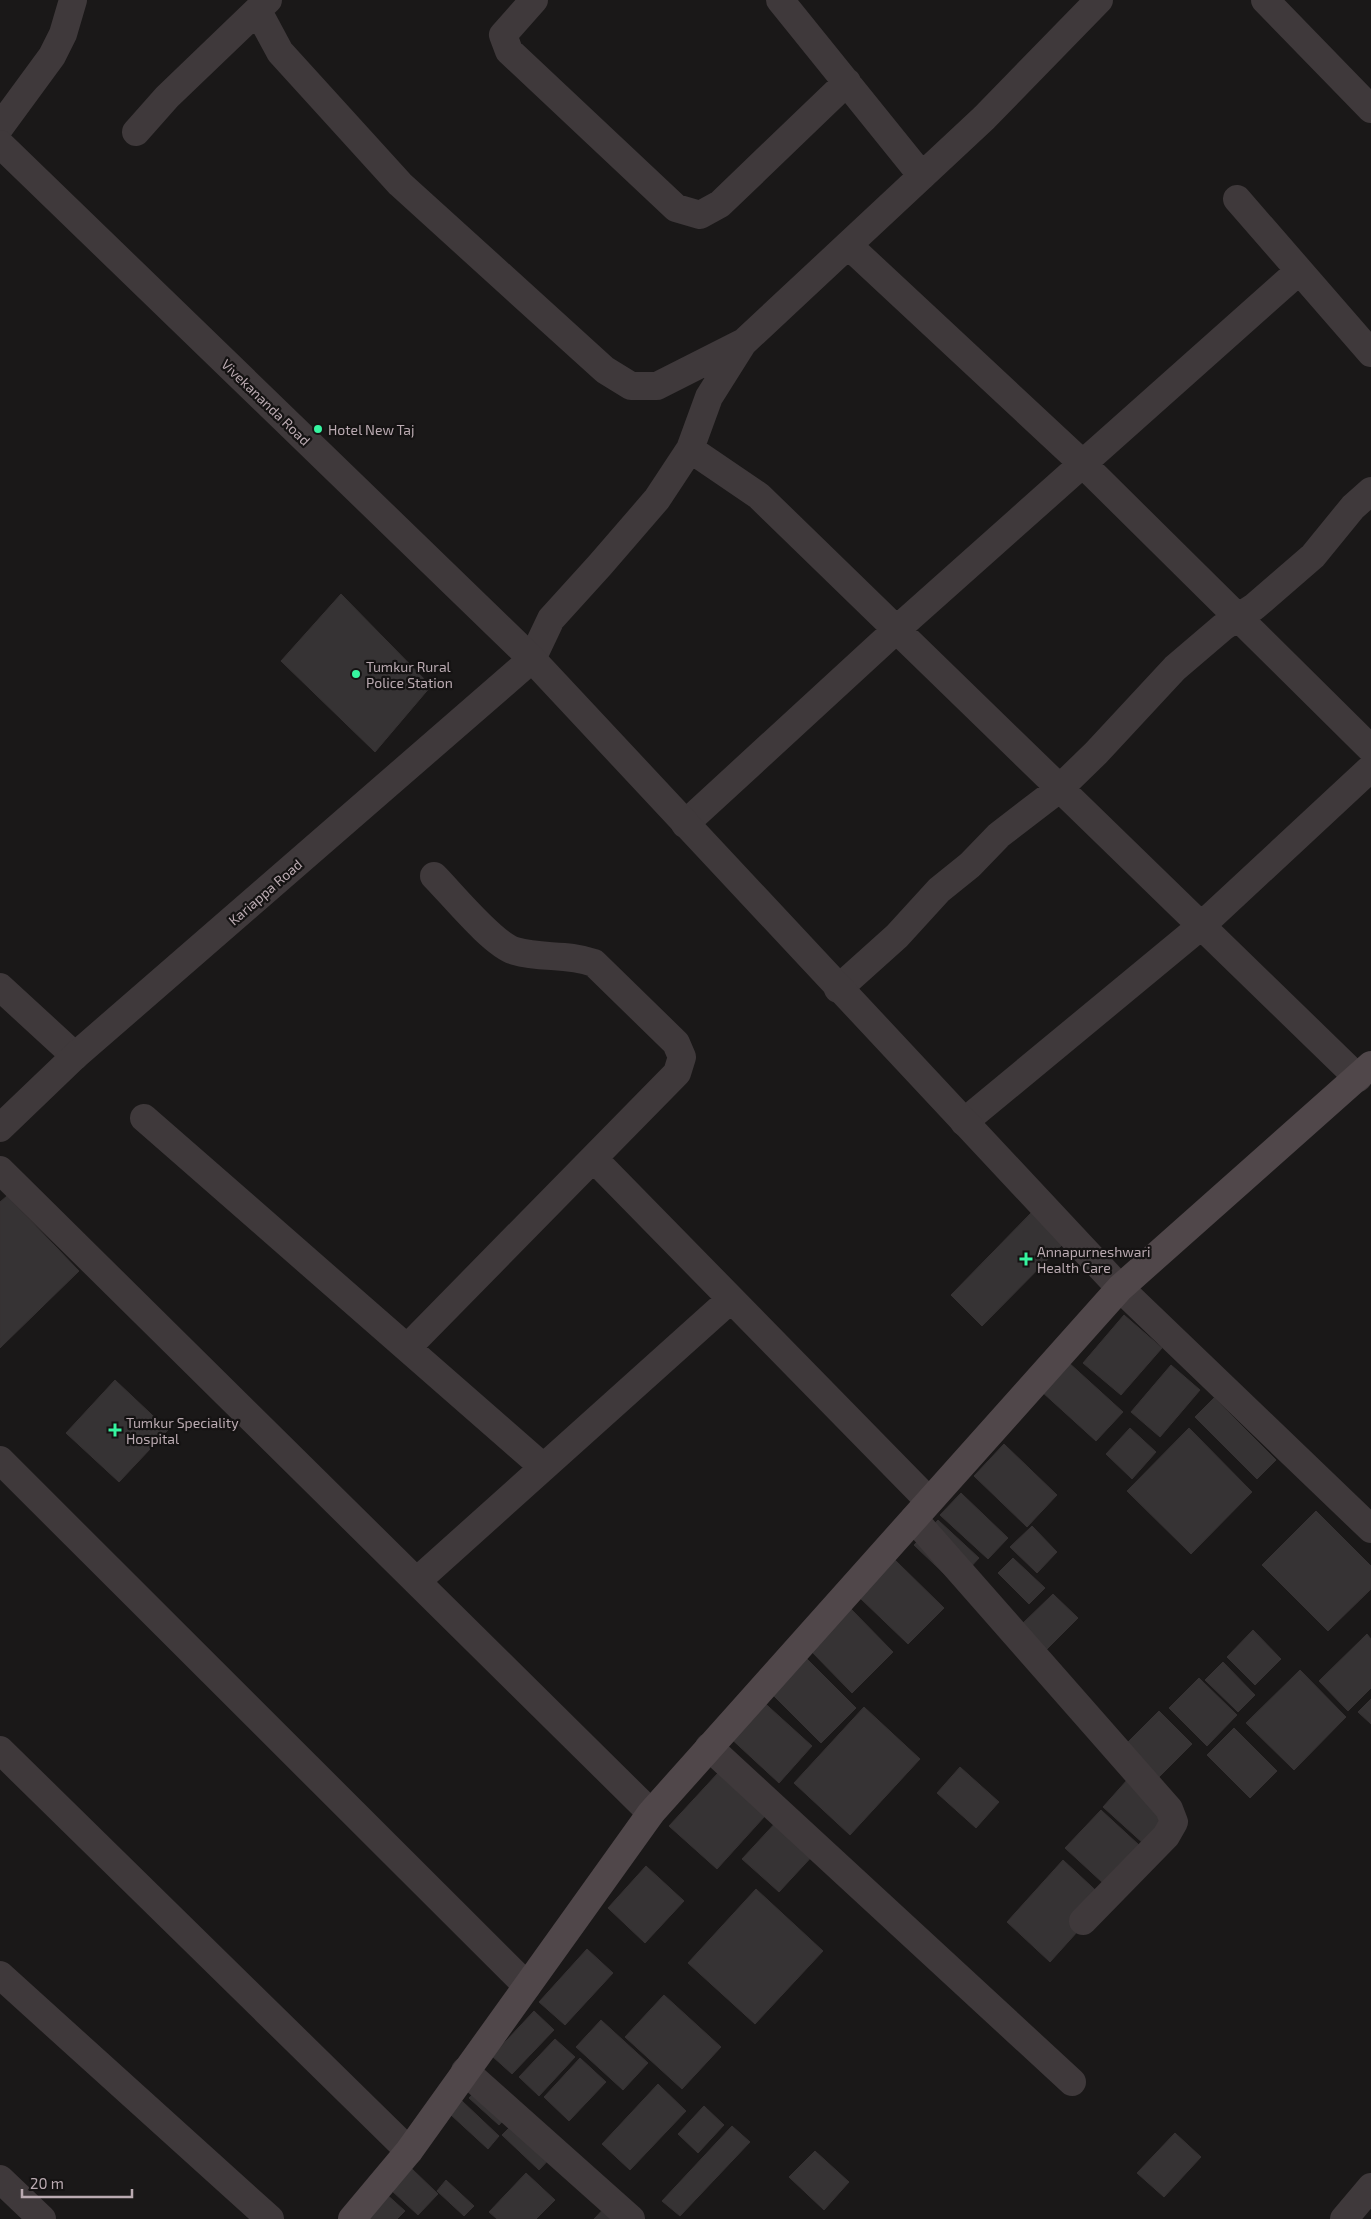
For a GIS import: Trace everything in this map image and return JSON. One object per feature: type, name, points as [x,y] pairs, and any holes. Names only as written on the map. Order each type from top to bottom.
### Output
[{"type":"main road","points":[[352,2219],[409,2151],[651,1813],[709,1747],[1120,1288],[1364,1071]]},
{"type":"street","points":[[0,127],[52,56],[63,34],[73,0]]},
{"type":"street","points":[[534,0],[502,35],[509,51],[676,208],[700,215],[720,204],[847,82]]},
{"type":"street","points":[[780,0],[922,176]]},
{"type":"street","points":[[532,660],[551,619],[600,566],[656,499],[690,449],[709,397],[744,343],[984,118],[1099,0]]},
{"type":"street","points":[[1265,0],[1371,109]]},
{"type":"street","points":[[136,132],[167,97],[263,6],[280,52],[400,184],[605,370],[632,386],[657,386],[744,343]]},
{"type":"street","name":"Vivekananda Road","points":[[0,144],[532,660],[1120,1288],[1371,1529]]},
{"type":"street","points":[[1237,199],[1371,353]]},
{"type":"street","points":[[848,246],[1083,464],[1371,749]]},
{"type":"street","points":[[686,824],[896,630],[1299,271]]},
{"type":"street","points":[[690,449],[759,496],[1201,926],[1364,1071]]},
{"type":"street","points":[[838,989],[897,936],[939,890],[970,865],[998,835],[1059,789],[1096,753],[1174,668],[1223,627],[1254,607],[1312,556],[1352,507],[1371,491]]},
{"type":"street","name":"Kariappa Road","points":[[0,1128],[75,1056],[532,660]]},
{"type":"street","points":[[964,1122],[1201,926],[1371,768]]},
{"type":"street","points":[[407,1348],[677,1073],[682,1057],[676,1043],[594,963],[577,957],[530,955],[512,951],[497,941],[434,876]]},
{"type":"street","points":[[0,987],[75,1056]]},
{"type":"street","points":[[144,1118],[543,1467]]},
{"type":"street","points":[[594,1159],[731,1299],[921,1510],[1169,1809],[1174,1822],[1166,1836],[1083,1921]]},
{"type":"street","points":[[0,1170],[651,1813]]},
{"type":"street","points":[[417,1581],[731,1299]]},
{"type":"street","points":[[0,1460],[527,1986]]},
{"type":"street","points":[[709,1747],[1072,2082]]},
{"type":"street","points":[[0,1750],[409,2151]]},
{"type":"street","points":[[0,1975],[270,2219]]},
{"type":"street","points":[[466,2071],[631,2219]]},
{"type":"street","points":[[0,2179],[42,2219]]},
{"type":"street","points":[[1344,2219],[1371,2187]]},
{"type":"building","name":"Tumkur Rural Police Station","points":[[341,594],[431,686],[375,752],[281,661]]},
{"type":"building","points":[[7,1196],[79,1271],[0,1348],[0,1202]]},
{"type":"building","points":[[1031,1213],[1063,1244],[982,1326],[951,1295]]},
{"type":"building","points":[[1124,1315],[1162,1348],[1121,1395],[1083,1363]]},
{"type":"building","points":[[1068,1362],[1123,1412],[1096,1441],[1041,1391]]},
{"type":"building","points":[[1171,1365],[1200,1390],[1160,1437],[1131,1412]]},
{"type":"building","points":[[115,1380],[168,1430],[119,1482],[66,1433]]},
{"type":"building","points":[[1214,1398],[1276,1460],[1257,1479],[1195,1417]]},
{"type":"building","points":[[1130,1428],[1156,1452],[1132,1479],[1106,1454]]},
{"type":"building","points":[[1189,1428],[1252,1492],[1191,1554],[1127,1491]]},
{"type":"building","points":[[1004,1444],[1057,1495],[1027,1527],[974,1476]]},
{"type":"building","points":[[961,1493],[1008,1538],[988,1559],[940,1515]]},
{"type":"building","points":[[1316,1511],[1371,1566],[1371,1589],[1328,1631],[1262,1565]]},
{"type":"building","points":[[938,1520],[979,1558],[955,1584],[914,1545]]},
{"type":"building","points":[[1032,1526],[1057,1552],[1037,1573],[1010,1547]]},
{"type":"building","points":[[1013,1558],[1045,1588],[1029,1604],[998,1573]]},
{"type":"building","points":[[895,1560],[944,1608],[908,1644],[859,1597]]},
{"type":"building","points":[[1053,1594],[1078,1618],[1046,1650],[1021,1625]]},
{"type":"building","points":[[850,1608],[893,1652],[852,1693],[809,1649]]},
{"type":"building","points":[[1253,1630],[1281,1659],[1255,1685],[1227,1657]]},
{"type":"building","points":[[1367,1634],[1371,1639],[1371,1688],[1348,1711],[1319,1681]]},
{"type":"building","points":[[804,1656],[856,1708],[821,1743],[769,1691]]},
{"type":"building","points":[[1223,1662],[1255,1695],[1238,1712],[1205,1680]]},
{"type":"building","points":[[1300,1670],[1346,1717],[1294,1770],[1246,1723]]},
{"type":"building","points":[[1199,1678],[1237,1715],[1207,1746],[1169,1708]]},
{"type":"building","points":[[759,1698],[812,1746],[779,1783],[726,1734]]},
{"type":"building","points":[[1371,1699],[1371,1724],[1358,1712]]},
{"type":"building","points":[[864,1707],[920,1759],[850,1835],[794,1783]]},
{"type":"building","points":[[1159,1711],[1192,1744],[1157,1779],[1124,1746]]},
{"type":"building","points":[[1234,1728],[1277,1771],[1250,1798],[1207,1755]]},
{"type":"building","points":[[960,1767],[999,1802],[976,1828],[937,1793]]},
{"type":"building","points":[[718,1773],[765,1816],[717,1869],[669,1826]]},
{"type":"building","points":[[1128,1779],[1180,1828],[1155,1854],[1103,1807]]},
{"type":"building","points":[[1101,1810],[1152,1857],[1116,1895],[1065,1848]]},
{"type":"building","points":[[779,1819],[816,1852],[779,1892],[742,1859]]},
{"type":"building","points":[[1063,1860],[1106,1900],[1050,1962],[1007,1922]]},
{"type":"building","points":[[646,1866],[684,1901],[645,1943],[608,1908]]},
{"type":"building","points":[[756,1889],[823,1951],[755,2024],[688,1963]]},
{"type":"building","points":[[587,1949],[613,1973],[565,2025],[539,2002]]},
{"type":"building","points":[[664,1995],[721,2047],[682,2089],[625,2037]]},
{"type":"building","points":[[534,2011],[554,2030],[512,2074],[492,2056]]},
{"type":"building","points":[[601,2020],[648,2063],[623,2090],[576,2047]]},
{"type":"building","points":[[555,2039],[575,2057],[539,2096],[519,2077]]},
{"type":"building","points":[[580,2058],[606,2082],[569,2121],[544,2097]]},
{"type":"building","points":[[483,2083],[512,2111],[499,2125],[469,2098]]},
{"type":"building","points":[[658,2084],[686,2111],[630,2170],[602,2144]]},
{"type":"building","points":[[462,2101],[499,2136],[488,2149],[450,2114]]},
{"type":"building","points":[[704,2106],[724,2125],[698,2153],[678,2134]]},
{"type":"building","points":[[517,2120],[554,2154],[539,2170],[502,2135]]},
{"type":"building","points":[[732,2126],[750,2142],[680,2216],[662,2201]]},
{"type":"building","points":[[1175,2133],[1201,2157],[1164,2197],[1137,2173]]},
{"type":"building","points":[[815,2151],[849,2182],[824,2210],[789,2177]]},
{"type":"building","points":[[411,2168],[438,2194],[418,2215],[391,2190]]},
{"type":"building","points":[[526,2173],[555,2200],[536,2219],[497,2219],[489,2212]]},
{"type":"building","points":[[446,2180],[474,2206],[464,2216],[437,2191]]},
{"type":"building","points":[[385,2193],[405,2211],[397,2219],[360,2219]]},
{"type":"building","points":[[610,2202],[628,2219],[594,2219]]},
{"type":"place","name":"Hotel New Taj","points":[[318,429]]},
{"type":"place","name":"Tumkur Rural Police Station","points":[[356,674]]},
{"type":"place","name":"Annapurneshwari Health Care","points":[[1026,1259]]},
{"type":"place","name":"Tumkur Speciality Hospital","points":[[115,1430]]}]
